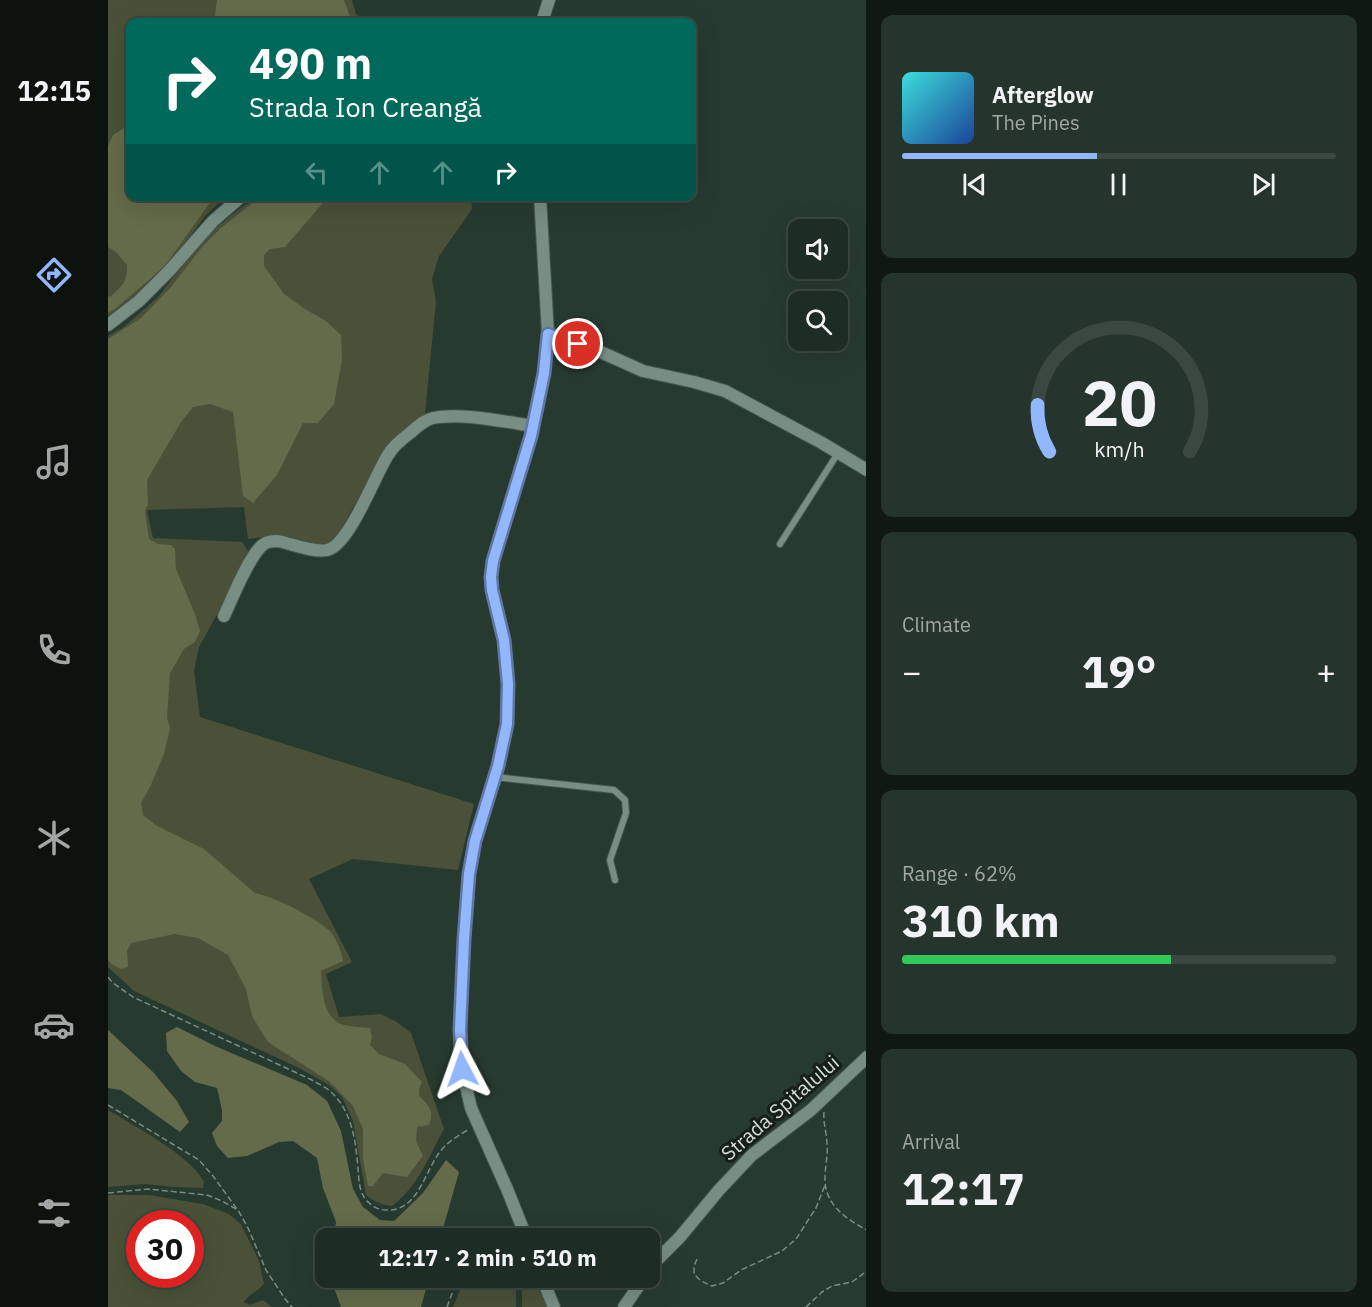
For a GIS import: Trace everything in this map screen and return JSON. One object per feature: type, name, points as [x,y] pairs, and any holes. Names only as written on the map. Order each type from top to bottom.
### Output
[{"type":"street","points":[[543,18],[549,0]]},
{"type":"street","points":[[108,325],[139,301],[213,222],[236,201]]},
{"type":"street","points":[[523,1228],[471,1108],[462,1069],[460,1030],[469,874],[475,841],[495,777],[507,724],[508,684],[504,640],[492,590],[493,561],[533,426],[544,373],[548,334],[540,201]]},
{"type":"street","points":[[548,334],[644,371],[694,382],[725,392],[771,415],[866,470]]},
{"type":"street","points":[[224,616],[255,552],[264,543],[278,541],[320,551],[330,550],[336,545],[349,529],[389,454],[421,423],[432,419],[462,417],[533,426]]},
{"type":"street","name":"Strada Spitalului","points":[[660,1257],[752,1155],[811,1110],[866,1058]]},
{"type":"street","points":[[546,1288],[554,1307]]},
{"type":"street","points":[[624,1307],[637,1288]]},
{"type":"lane","points":[[780,544],[838,453]]},
{"type":"lane","points":[[495,777],[614,790],[620,795],[625,800],[626,813],[609,860],[615,880]]},
{"type":"path","points":[[108,977],[133,997],[312,1080],[330,1091],[344,1107],[350,1122],[357,1158],[359,1186],[366,1199],[378,1210],[393,1211],[406,1205],[421,1187],[438,1154],[447,1143],[478,1125]]},
{"type":"path","points":[[826,1095],[823,1122],[827,1145],[826,1192],[831,1203],[840,1212],[866,1230]]},
{"type":"path","points":[[108,1105],[199,1160],[238,1210],[266,1270],[292,1307]]},
{"type":"path","points":[[697,1259],[694,1274],[701,1281],[712,1286],[723,1283],[741,1270],[782,1251],[796,1239],[816,1208],[825,1185]]},
{"type":"path","points":[[108,1194],[148,1189],[207,1195],[238,1210]]},
{"type":"path","points":[[806,1307],[832,1286],[852,1282],[866,1272]]},
{"type":"path","points":[[447,1307],[454,1288]]},
{"type":"green space","points":[[108,0],[352,0],[356,14],[361,18],[126,18],[126,201],[221,201],[205,216],[164,272],[108,319]]},
{"type":"green space","points":[[217,0],[344,0],[351,18],[215,18]]},
{"type":"green space","points":[[126,123],[126,201],[213,201],[164,267],[108,313],[108,296],[110,297],[123,283],[127,265],[116,252],[108,247],[108,146],[113,135],[124,128]]},
{"type":"green space","points":[[251,201],[471,201],[472,209],[439,256],[432,279],[436,301],[425,414],[406,427],[386,448],[339,533],[330,543],[318,544],[277,535],[248,539],[244,507],[147,510],[153,538],[242,542],[249,552],[199,647],[194,671],[200,717],[474,804],[458,870],[353,859],[309,879],[352,962],[326,974],[339,1017],[381,1014],[397,1022],[411,1033],[444,1129],[416,1180],[392,1206],[378,1203],[366,1195],[353,1121],[342,1097],[329,1085],[299,1068],[134,991],[108,967],[108,336],[124,327],[158,297],[203,239]]},
{"type":"green space","points":[[255,201],[325,201],[285,247],[270,249],[264,255],[264,266],[284,294],[326,321],[341,335],[342,360],[334,404],[318,423],[303,423],[277,475],[253,503],[243,496],[233,412],[210,404],[193,407],[181,422],[147,480],[148,504],[145,511],[149,539],[158,544],[171,545],[175,549],[176,569],[200,631],[195,642],[184,649],[170,673],[167,718],[170,728],[164,754],[141,803],[143,815],[157,826],[204,849],[255,893],[305,914],[330,931],[340,949],[343,961],[321,971],[324,1001],[330,1015],[341,1024],[370,1028],[372,1037],[370,1045],[379,1054],[405,1064],[422,1082],[419,1096],[431,1112],[429,1125],[417,1127],[416,1141],[423,1156],[407,1177],[383,1173],[373,1186],[368,1186],[363,1160],[363,1129],[353,1106],[330,1082],[268,1042],[252,1016],[246,989],[228,955],[198,938],[175,934],[131,943],[127,951],[128,967],[121,969],[108,960],[108,339],[141,318],[171,287],[202,247],[221,228]]},
{"type":"green space","points":[[177,1027],[215,1046],[307,1085],[327,1101],[341,1131],[353,1189],[363,1207],[380,1220],[394,1221],[423,1193],[446,1160],[459,1172],[443,1228],[335,1228],[336,1222],[323,1188],[317,1158],[293,1141],[279,1142],[247,1156],[228,1158],[217,1146],[212,1133],[222,1121],[217,1088],[195,1082],[181,1071],[167,1051],[166,1033]]},
{"type":"green space","points":[[108,1030],[153,1072],[177,1101],[189,1122],[180,1132],[121,1090],[108,1088]]},
{"type":"green space","points":[[108,1110],[175,1152],[197,1172],[204,1182],[203,1188],[145,1184],[108,1187]]},
{"type":"green space","points":[[108,1195],[149,1195],[203,1204],[229,1214],[241,1224],[259,1261],[264,1284],[244,1302],[250,1305],[263,1300],[272,1307],[108,1307]]},
{"type":"green space","points":[[334,1288],[426,1288],[421,1307],[341,1307]]},
{"type":"green space","points":[[461,1288],[516,1288],[516,1307],[453,1307]]},
{"type":"green space","points":[[522,1288],[541,1288],[548,1307],[522,1307]]},
{"type":"route","points":[[462,1069],[460,1030],[469,874],[475,841],[498,766],[507,724],[508,684],[504,640],[492,590],[493,561],[531,436],[544,373],[548,334],[578,344]]}]
